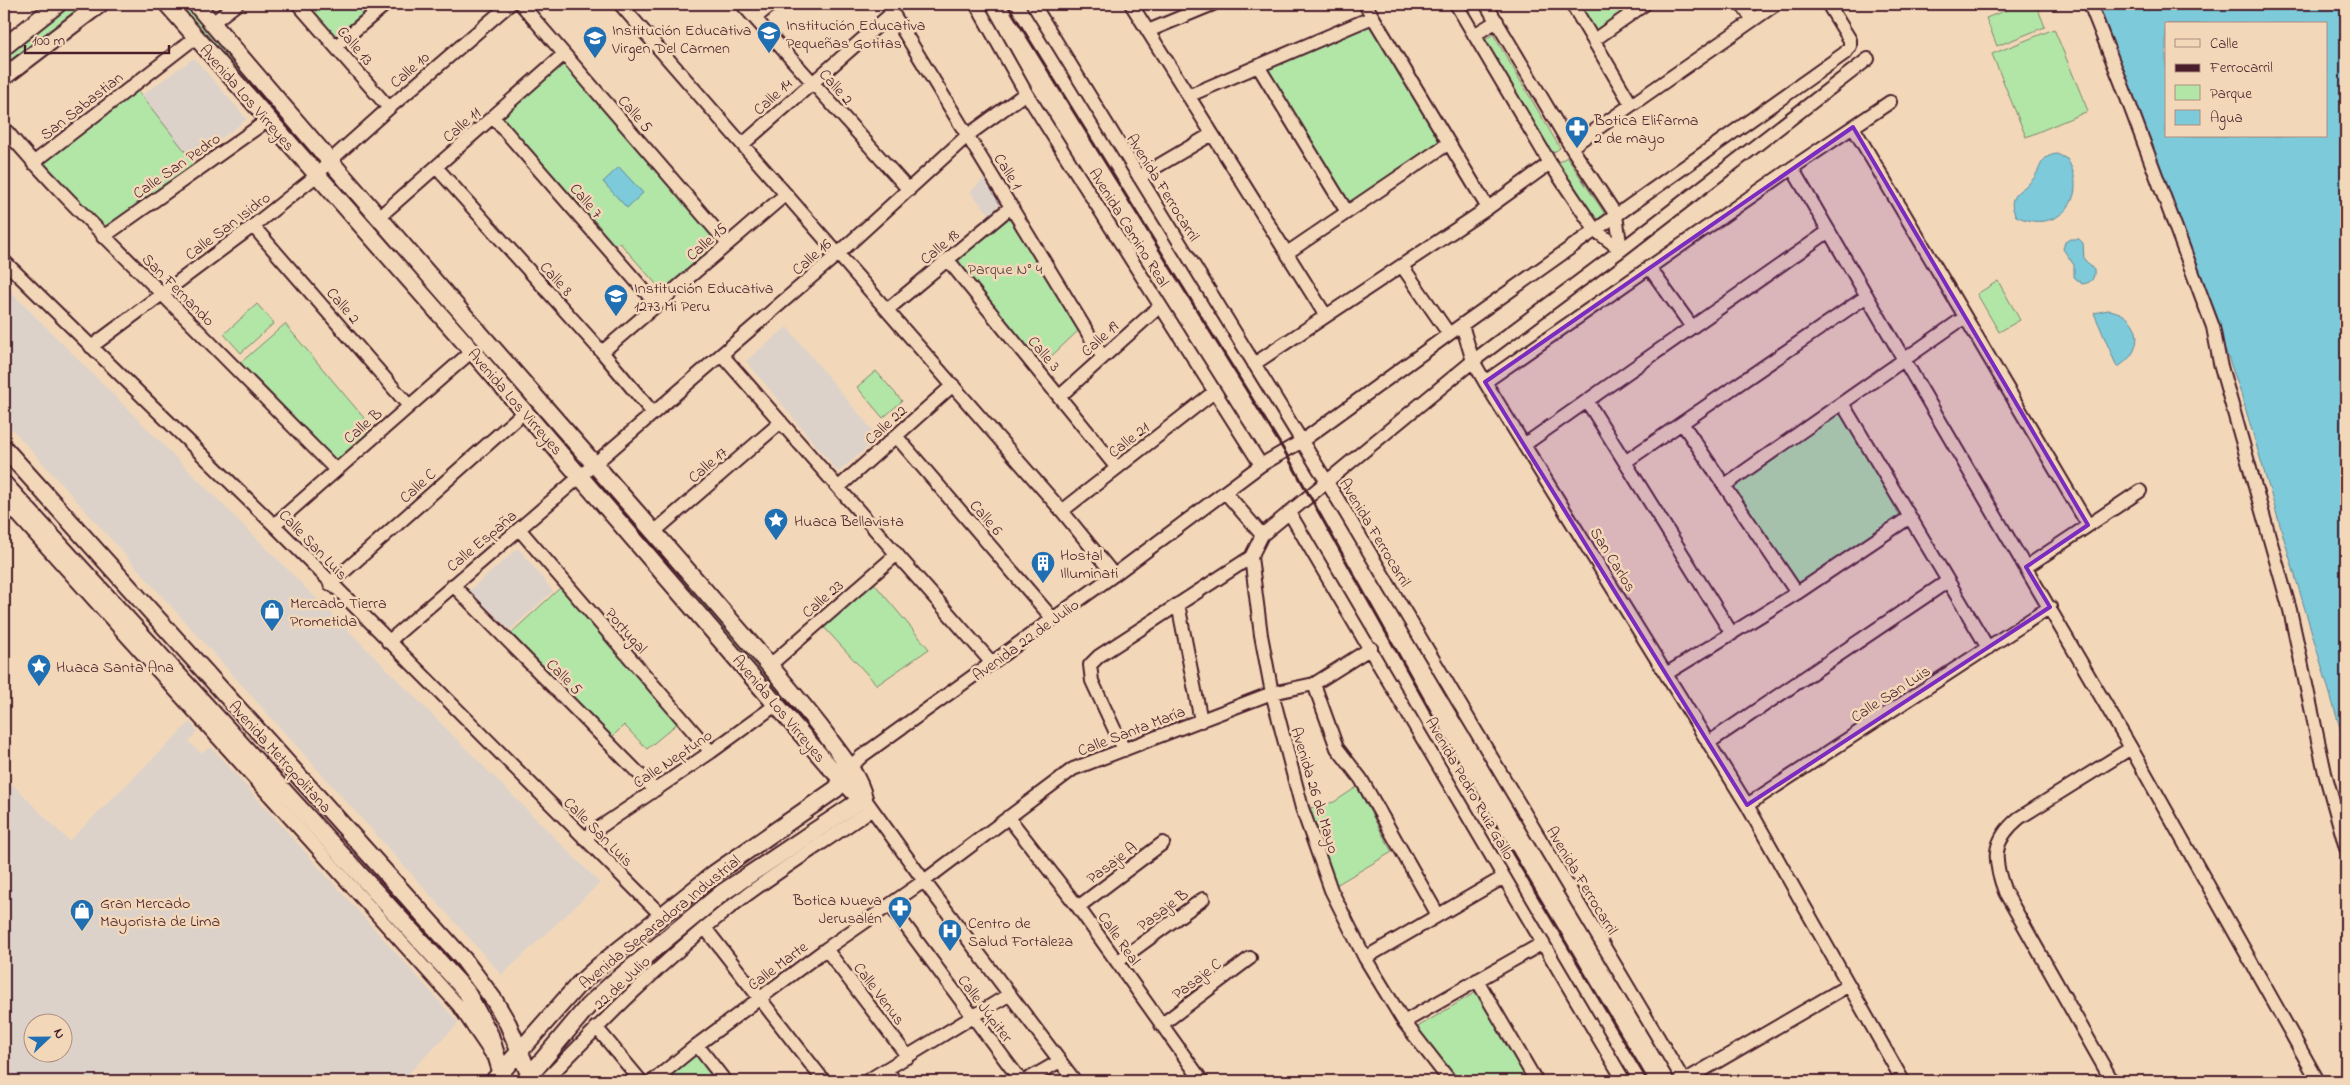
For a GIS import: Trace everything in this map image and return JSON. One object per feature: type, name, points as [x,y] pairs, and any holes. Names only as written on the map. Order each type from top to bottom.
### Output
[{"type":"main road","points":[[4,47],[58,4]]},
{"type":"main road","points":[[4,77],[100,4]]},
{"type":"main road","name":"Avenida Los Virreyes","points":[[167,4],[316,176],[525,411],[777,704],[846,774]]},
{"type":"main road","name":"Avenida Los Virreyes","points":[[196,4],[331,160],[378,218],[596,464],[803,706],[846,774],[853,791],[868,803]]},
{"type":"main road","name":"Avenida Metropolitana","points":[[4,448],[464,960],[494,1000],[520,1049],[533,1080]]},
{"type":"main road","name":"Avenida Metropolitana","points":[[4,484],[466,991],[490,1036],[499,1078]]},
{"type":"main road","name":"Avenida Separadora Industrial","points":[[499,1078],[520,1049],[578,985],[715,872],[836,789],[846,774]]},
{"type":"main road","name":"Avenida Separadora Industrial","points":[[533,1080],[588,1006],[659,944],[722,893],[868,803]]},
{"type":"street","points":[[212,23],[238,4]]},
{"type":"street","name":"Calle 13","points":[[298,4],[389,108]]},
{"type":"street","points":[[336,46],[386,4]]},
{"type":"street","name":"Calle 10","points":[[331,160],[510,4]]},
{"type":"street","name":"Calle 5","points":[[521,4],[728,244]]},
{"type":"street","name":"Calle 2","points":[[742,4],[908,190]]},
{"type":"street","points":[[755,18],[772,4]]},
{"type":"street","name":"Avenida Camino Real","points":[[976,4],[1026,93],[1261,466]]},
{"type":"street","name":"Avenida Ferrocarril","points":[[1033,4],[1326,480],[1684,1081]]},
{"type":"street","points":[[1131,4],[1326,316]]},
{"type":"street","points":[[1148,32],[1214,4]]},
{"type":"street","points":[[1365,4],[1488,208]]},
{"type":"street","points":[[1456,4],[1550,163],[1595,230],[1621,250]]},
{"type":"street","points":[[1486,4],[1571,147],[1616,216],[1621,250]]},
{"type":"street","points":[[1572,4],[1632,104]]},
{"type":"street","points":[[1594,40],[1645,4]]},
{"type":"street","points":[[1742,4],[1752,19]]},
{"type":"street","points":[[1571,147],[1776,4]]},
{"type":"street","name":"Avenida 22 de Julio","points":[[846,774],[862,756],[1054,619],[1261,466],[1302,441],[1449,334],[1846,53],[1850,46],[1850,40],[1828,4]]},
{"type":"street","points":[[2090,4],[2122,82],[2213,327],[2220,363],[2290,610],[2326,773],[2346,848]]},
{"type":"street","points":[[625,6],[1062,511],[1114,575]]},
{"type":"street","name":"Calle 14","points":[[743,144],[812,82],[889,8]]},
{"type":"street","name":"Calle 1","points":[[889,8],[1012,206],[1102,356]]},
{"type":"street","points":[[1188,96],[1374,17]]},
{"type":"street","points":[[1474,35],[1497,21]]},
{"type":"street","name":"San Sabastian","points":[[33,163],[196,37]]},
{"type":"street","name":"Calle 11","points":[[378,218],[564,54]]},
{"type":"street","points":[[1124,750],[1092,681],[1090,665],[1098,656],[1251,557],[1262,535],[1326,480],[1473,361],[1621,250],[1868,59]]},
{"type":"street","points":[[1258,66],[1347,212]]},
{"type":"street","name":"Calle 16","points":[[596,464],[838,254],[968,135],[1026,93]]},
{"type":"street","points":[[1485,382],[1890,102]]},
{"type":"street","name":"Calle 7","points":[[493,117],[657,305]]},
{"type":"street","name":"Calle San Pedro","points":[[103,237],[268,120]]},
{"type":"street","points":[[1853,127],[2088,525]]},
{"type":"street","name":"San Fernando","points":[[4,128],[33,163],[103,237],[163,294],[335,469]]},
{"type":"street","points":[[1139,177],[1212,134]]},
{"type":"street","points":[[1287,253],[1449,143]]},
{"type":"street","name":"Calle San Isidro","points":[[90,347],[254,226],[316,176],[331,160]]},
{"type":"street","points":[[1254,364],[1488,208],[1550,163]]},
{"type":"street","name":"Calle 8","points":[[436,167],[602,352],[653,413]]},
{"type":"street","points":[[1792,168],[2050,607],[2318,1081]]},
{"type":"street","name":"Calle 15","points":[[602,352],[786,194]]},
{"type":"street","name":"Calle 18","points":[[887,310],[1012,206]]},
{"type":"street","name":"Calle 2","points":[[254,226],[409,406]]},
{"type":"street","points":[[1524,445],[1829,231]]},
{"type":"street","name":"Calle San Luis","points":[[4,260],[90,347],[274,525],[330,584],[662,916]]},
{"type":"street","name":"Calle 3","points":[[948,260],[1117,468]]},
{"type":"street","points":[[1402,266],[1449,334]]},
{"type":"street","points":[[1649,268],[1692,327]]},
{"type":"street","points":[[1625,462],[1867,296]]},
{"type":"street","name":"Calle 19","points":[[1060,396],[1102,356],[1160,306]]},
{"type":"street","points":[[1725,485],[1965,317]]},
{"type":"street","name":"San Carlos","points":[[1462,325],[1473,361],[1485,382],[1747,805],[1903,1081]]},
{"type":"street","name":"Calle B","points":[[274,525],[335,469],[472,351]]},
{"type":"street","points":[[722,355],[992,663]]},
{"type":"street","name":"Calle 22","points":[[839,487],[953,385]]},
{"type":"street","name":"Calle 21","points":[[1062,511],[1214,392]]},
{"type":"street","points":[[1587,401],[1732,634]]},
{"type":"street","points":[[1842,403],[1988,648]]},
{"type":"street","name":"Calle C","points":[[330,584],[525,411]]},
{"type":"street","name":"Calle 17","points":[[654,532],[781,422]]},
{"type":"street","points":[[1682,423],[1797,593]]},
{"type":"street","name":"Calle 6","points":[[896,436],[1054,619]]},
{"type":"street","name":"Calle España","points":[[388,642],[596,464]]},
{"type":"street","points":[[2026,567],[2140,491]]},
{"type":"street","points":[[1225,492],[1262,535]]},
{"type":"street","points":[[4,500],[459,1006],[480,1034],[499,1078]]},
{"type":"street","name":"Avenida Pedro Ruiz Gallo","points":[[1289,512],[1624,1081]]},
{"type":"street","points":[[1666,674],[1797,593],[1910,517]]},
{"type":"street","name":"Portugal","points":[[519,530],[711,752]]},
{"type":"street","name":"Calle 23","points":[[769,666],[897,554]]},
{"type":"street","name":"Avenida 26 de Mayo","points":[[1251,557],[1261,635],[1272,693],[1302,808],[1331,890],[1365,958],[1404,1022],[1450,1081]]},
{"type":"street","points":[[1708,743],[1948,581]]},
{"type":"street","name":"Calle 5","points":[[453,586],[655,790]]},
{"type":"street","points":[[1178,604],[1201,721]]},
{"type":"street","name":"Calle San Luis","points":[[1747,805],[2050,607]]},
{"type":"street","name":"Calle Santa María","points":[[924,881],[1073,769],[1272,693],[1314,684],[1370,648]]},
{"type":"street","points":[[1314,684],[1337,748],[1361,779],[1438,915]]},
{"type":"street","name":"Calle Neptuno","points":[[584,838],[711,752],[777,704]]},
{"type":"street","points":[[2112,1081],[2005,892],[1996,868],[1996,853],[2000,840],[2008,827],[2019,818],[2131,748]]},
{"type":"street","name":"Avenida Los Virreyes","points":[[868,803],[924,881],[1075,1081]]},
{"type":"street","name":"22 de Julio","points":[[533,1080],[596,1027],[704,928],[868,803]]},
{"type":"street","name":"Calle Real","points":[[1008,817],[1078,907],[1202,1081]]},
{"type":"street","name":"Pasaje A","points":[[1078,907],[1163,843]]},
{"type":"street","points":[[1365,958],[1504,876]]},
{"type":"street","name":"Calle Marte","points":[[653,1081],[697,1045],[826,949],[924,881]]},
{"type":"street","name":"Pasaje B","points":[[1118,962],[1203,899]]},
{"type":"street","name":"Calle Júpiter","points":[[890,905],[1023,1081]]},
{"type":"street","points":[[704,928],[824,1081]]},
{"type":"street","points":[[1404,1022],[1543,943]]},
{"type":"street","name":"Calle Venus","points":[[826,949],[908,1057]]},
{"type":"street","name":"Pasaje C","points":[[1161,1025],[1250,958]]},
{"type":"street","points":[[1477,980],[1536,1081]]},
{"type":"street","points":[[1684,1081],[1849,985]]},
{"type":"street","points":[[867,1081],[1010,994]]},
{"type":"street","points":[[596,1027],[641,1081]]},
{"type":"street","points":[[697,1045],[725,1081]]},
{"type":"street","points":[[1023,1081],[1060,1061]]},
{"type":"street","points":[[887,1069],[894,1081]]},
{"type":"highlighted area","points":[[1853,127],[2088,525],[2026,567],[2050,607],[1747,805],[1485,382]]},
{"type":"shaded area","points":[[194,58],[247,119],[192,161],[142,95]]},
{"type":"shaded area","points":[[985,178],[1001,204],[989,214],[970,192]]},
{"type":"shaded area","name":"Mercado Tierra Prometida","points":[[4,285],[600,883],[502,975],[4,420]]},
{"type":"shaded area","points":[[787,327],[879,438],[838,472],[746,361]]},
{"type":"shaded area","points":[[518,548],[553,591],[510,630],[469,591]]},
{"type":"shaded area","points":[[190,722],[197,731],[189,742],[201,753],[211,747],[459,1023],[401,1081],[4,1081],[4,776],[69,841]]},
{"type":"green space","points":[[70,4],[88,4],[4,68],[4,54]]},
{"type":"green space","points":[[172,4],[186,4],[314,154],[308,160]]},
{"type":"green space","points":[[306,4],[375,4],[335,37]]},
{"type":"green space","points":[[1575,4],[1639,4],[1597,33]]},
{"type":"green space","points":[[2021,4],[2036,4],[2045,27],[1997,46],[1986,18]]},
{"type":"green space","points":[[1368,24],[1373,25],[1443,138],[1441,143],[1351,206],[1346,203],[1266,71],[1267,67]]},
{"type":"green space","points":[[2054,29],[2088,111],[2026,137],[1992,54]]},
{"type":"green space","points":[[1493,34],[1560,148],[1550,155],[1483,41]]},
{"type":"green space","points":[[565,62],[722,242],[665,294],[620,243],[610,245],[602,237],[600,227],[501,118]]},
{"type":"green space","points":[[138,91],[195,164],[104,231],[41,164]]},
{"type":"green space","points":[[1567,157],[1605,214],[1595,221],[1557,163]]},
{"type":"green space","points":[[339,181],[572,450],[565,456],[332,187]]},
{"type":"green space","name":"Parque N° 4","points":[[1010,214],[1080,329],[1043,364],[956,263]]},
{"type":"green space","points":[[1998,281],[2020,320],[1999,332],[1977,294]]},
{"type":"green space","points":[[257,304],[274,323],[241,353],[224,334]]},
{"type":"green space","points":[[285,324],[375,431],[338,463],[333,463],[239,364]]},
{"type":"green space","points":[[876,371],[902,401],[883,418],[857,387]]},
{"type":"green space","points":[[1841,410],[1904,516],[1796,587],[1733,487]]},
{"type":"green space","points":[[599,481],[829,744],[822,750],[592,487]]},
{"type":"green space","points":[[872,581],[929,649],[877,685],[822,625]]},
{"type":"green space","points":[[560,588],[679,722],[647,749],[624,725],[611,738],[510,634]]},
{"type":"green space","points":[[1357,787],[1392,852],[1336,885],[1310,808],[1334,802]]},
{"type":"green space","points":[[1476,992],[1528,1081],[1456,1081],[1416,1028]]},
{"type":"green space","points":[[697,1054],[719,1081],[664,1081]]},
{"type":"water","points":[[2099,4],[2346,4],[2346,748],[2240,390]]},
{"type":"water","points":[[2057,154],[2067,159],[2073,173],[2075,187],[2072,199],[2066,209],[2057,217],[2045,221],[2031,221],[2016,216],[2012,202],[2016,194],[2034,178],[2044,159]]},
{"type":"water","points":[[619,167],[643,193],[627,208],[603,182]]},
{"type":"water","points":[[2070,239],[2079,239],[2083,243],[2084,259],[2094,270],[2093,278],[2088,283],[2082,284],[2074,277],[2074,265],[2063,249],[2065,242]]},
{"type":"water","points":[[2108,310],[2128,318],[2134,326],[2136,334],[2133,352],[2127,360],[2117,367],[2094,313]]},
{"type":"railway","points":[[1007,4],[1285,452],[1462,768],[1648,1081]]},
{"type":"place","name":"Institución Educativa Pequeñas Gotitas","points":[[769,54]]},
{"type":"place","name":"Institución Educativa Virgen Del Carmen","points":[[595,59]]},
{"type":"place","name":"Botica Elifarma 2 de mayo","points":[[1577,149]]},
{"type":"place","name":"Institución Educativa 1273 Mi Peru","points":[[616,317]]},
{"type":"place","name":"Huaca Bellavista","points":[[776,541]]},
{"type":"place","name":"Hostal Illuminati","points":[[1043,584]]},
{"type":"place","name":"Mercado Tierra Prometida","points":[[272,632]]},
{"type":"place","name":"Huaca Santa Ana","points":[[39,687]]},
{"type":"place","name":"Botica Nueva Jerusalén","points":[[900,929]]},
{"type":"place","name":"Gran Mercado Mayorista de Lima","points":[[82,932]]},
{"type":"place","name":"Centro de Salud Fortaleza","points":[[950,952]]}]
